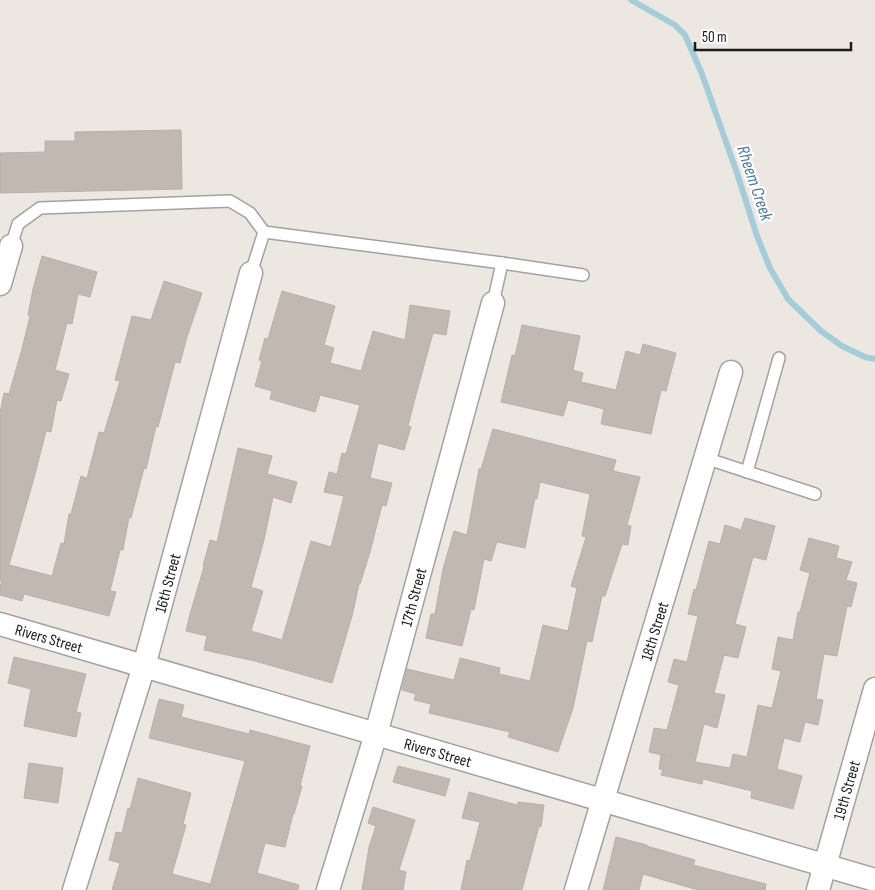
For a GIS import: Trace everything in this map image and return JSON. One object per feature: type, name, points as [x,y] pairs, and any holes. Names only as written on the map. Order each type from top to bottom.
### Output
[{"type":"street","points":[[0,284],[10,246]]},
{"type":"street","name":"16th Street","points":[[74,890],[144,666],[251,273]]},
{"type":"street","name":"17th Street","points":[[328,890],[376,734],[494,303]]},
{"type":"street","name":"18th Street","points":[[576,890],[731,372]]},
{"type":"street","name":"Rivers Street","points":[[0,624],[875,880]]},
{"type":"street","name":"19th Street","points":[[818,890],[875,689]]},
{"type":"lane","points":[[10,246],[18,224],[40,208],[230,202],[250,213],[264,232],[502,263],[583,276]]},
{"type":"lane","points":[[251,273],[264,232]]},
{"type":"lane","points":[[494,303],[502,263]]},
{"type":"lane","points":[[747,472],[778,358]]},
{"type":"lane","points":[[705,458],[815,494]]},
{"type":"building","points":[[181,130],[182,189],[0,193],[0,153],[45,152],[45,141],[75,141],[75,132]]},
{"type":"building","points":[[42,256],[97,272],[90,297],[78,294],[72,324],[67,323],[55,370],[69,374],[61,401],[57,400],[51,432],[46,431],[9,565],[52,576],[61,543],[64,544],[69,514],[71,514],[81,476],[87,478],[99,432],[104,433],[120,381],[115,380],[132,316],[151,320],[164,281],[202,293],[180,363],[175,362],[158,427],[156,426],[146,469],[144,468],[131,518],[129,517],[123,550],[120,550],[110,591],[116,592],[109,616],[24,594],[22,601],[0,595],[2,581],[0,581],[0,413],[4,393],[9,394],[22,349],[30,316],[28,315],[33,289]]},
{"type":"building","points":[[282,291],[335,306],[324,345],[334,348],[330,363],[361,371],[373,331],[405,340],[410,305],[450,311],[446,335],[433,333],[408,426],[411,427],[404,450],[378,443],[370,478],[392,483],[386,506],[382,505],[332,683],[255,661],[204,650],[207,636],[186,631],[210,540],[217,542],[238,448],[272,456],[267,474],[297,482],[291,503],[273,497],[251,587],[263,591],[251,631],[282,640],[311,541],[331,547],[344,496],[324,492],[329,472],[337,474],[342,453],[346,454],[360,405],[320,395],[315,412],[270,399],[272,391],[255,386],[262,361],[259,360],[265,338],[268,339]]},
{"type":"building","points":[[522,325],[580,336],[573,370],[583,373],[581,382],[616,390],[626,351],[640,355],[643,344],[676,353],[666,391],[661,390],[651,434],[601,424],[604,409],[568,400],[563,416],[501,402],[512,355],[515,356]]},
{"type":"building","points":[[493,429],[616,460],[613,471],[640,477],[627,525],[631,526],[628,545],[622,544],[605,596],[602,596],[592,642],[587,641],[573,708],[558,752],[508,737],[510,732],[429,713],[431,704],[414,700],[416,694],[402,690],[407,669],[454,680],[460,658],[500,668],[499,674],[530,681],[543,625],[568,631],[577,588],[571,586],[586,537],[582,536],[590,494],[540,482],[525,548],[497,542],[491,561],[484,559],[474,610],[471,609],[462,646],[426,638],[431,614],[435,614],[443,569],[454,531],[467,535],[479,469],[481,469]]},
{"type":"building","points":[[745,518],[775,526],[766,560],[753,557],[735,624],[746,627],[738,658],[724,655],[714,693],[725,695],[717,728],[704,724],[695,762],[730,768],[733,754],[747,757],[758,705],[772,708],[781,671],[772,669],[778,637],[793,640],[798,612],[800,612],[810,573],[800,570],[809,538],[839,546],[836,558],[852,562],[846,580],[857,583],[851,607],[847,606],[837,656],[824,654],[816,699],[823,700],[818,725],[805,722],[800,742],[784,738],[777,769],[802,776],[793,809],[751,798],[752,791],[703,779],[702,784],[661,775],[663,770],[659,769],[661,755],[666,756],[649,752],[654,728],[667,730],[679,685],[668,682],[674,659],[687,662],[698,616],[688,614],[709,541],[720,544],[725,525],[741,530]]},
{"type":"building","points":[[14,657],[86,674],[76,712],[81,713],[76,737],[24,726],[31,689],[8,683]]},
{"type":"building","points":[[159,699],[184,705],[181,717],[249,734],[250,730],[310,746],[300,786],[302,786],[285,847],[265,843],[257,873],[299,885],[298,890],[112,890],[120,863],[109,860],[116,832],[122,833],[138,778],[191,793],[183,824],[186,825],[172,874],[210,884],[209,889],[245,761],[149,738]]},
{"type":"building","points":[[29,763],[63,768],[58,803],[24,798]]},
{"type":"building","points":[[398,766],[450,779],[445,796],[393,782]]},
{"type":"building","points":[[469,792],[517,805],[518,802],[544,805],[541,827],[539,826],[522,890],[461,890],[467,860],[470,861],[480,822],[462,818]]},
{"type":"building","points":[[373,807],[415,820],[399,870],[406,872],[403,890],[362,890],[369,847],[376,826],[368,823]]},
{"type":"building","points":[[616,837],[695,860],[693,865],[766,884],[765,890],[698,890],[643,874],[639,890],[603,890]]},
{"type":"waterway","name":"Rheem Creek","points":[[631,0],[675,25],[685,35],[702,74],[757,236],[770,268],[788,299],[821,331],[842,346],[865,357],[875,359]]}]
